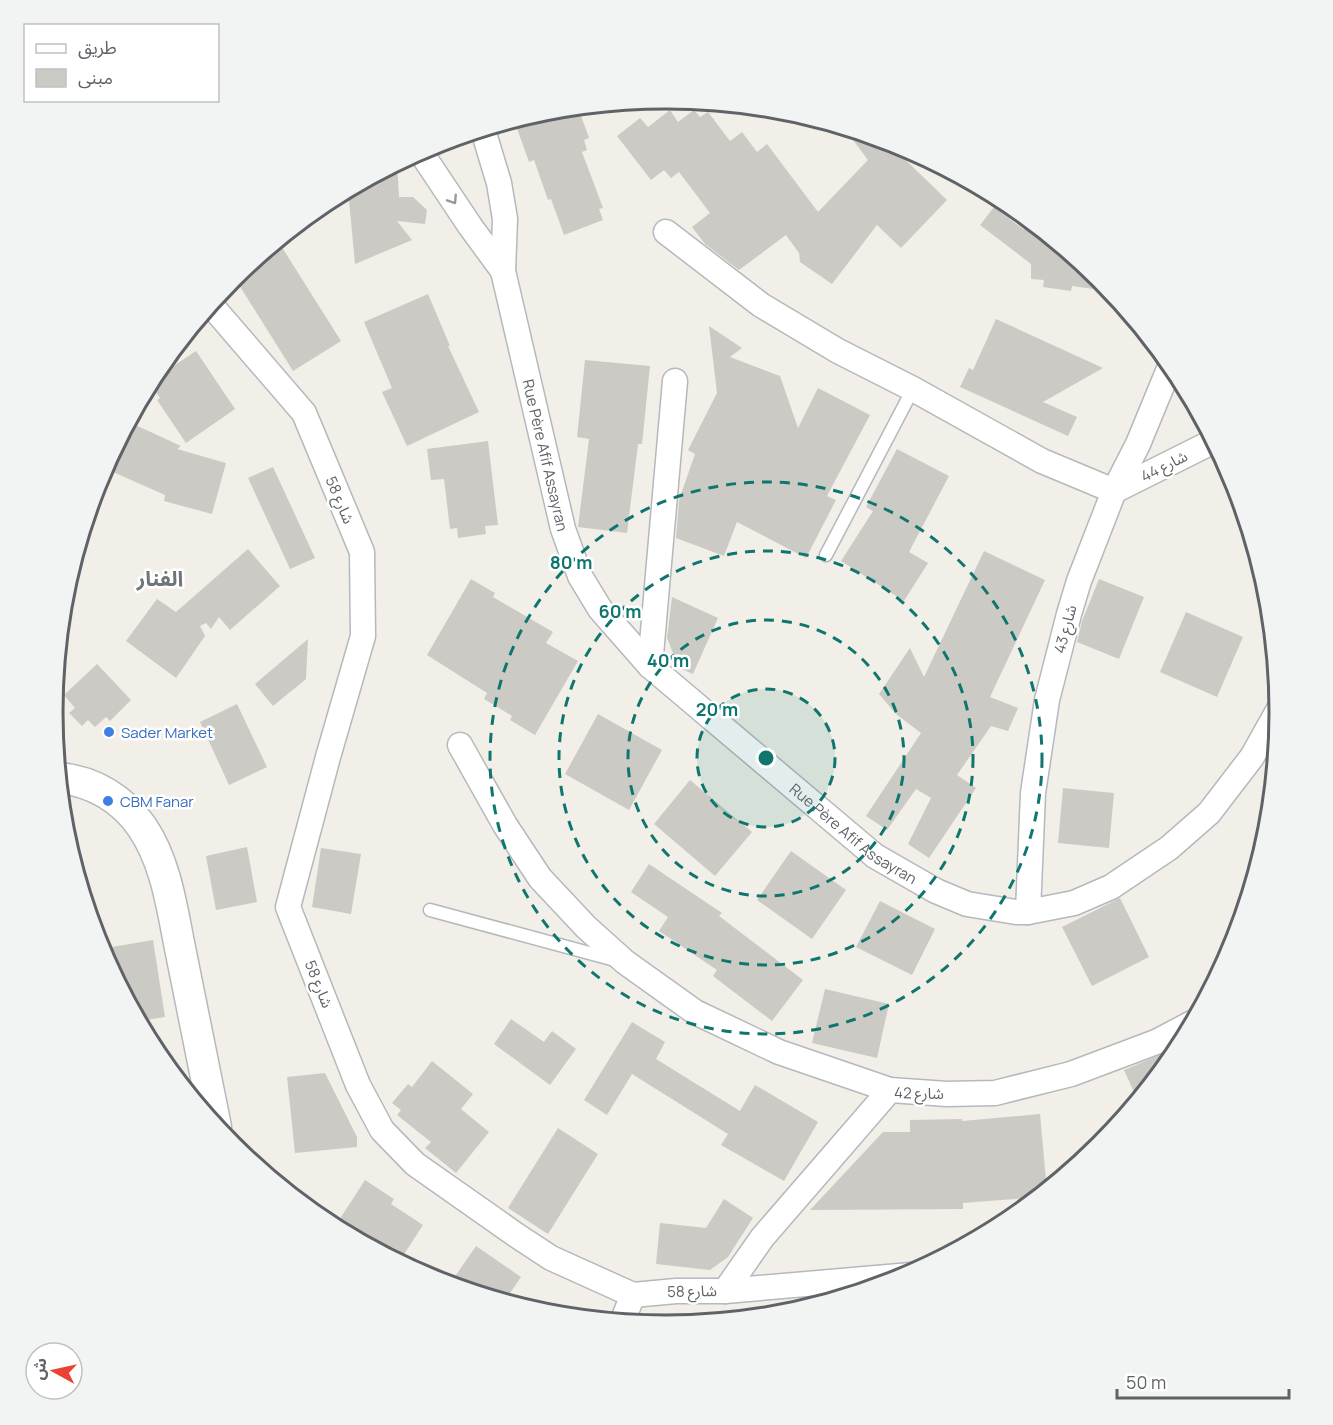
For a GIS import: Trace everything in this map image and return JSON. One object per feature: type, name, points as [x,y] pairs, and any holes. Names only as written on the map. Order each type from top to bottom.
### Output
[{"type":"street","name":"Rue Père Afif Assayran","points":[[485,137],[499,183],[505,219],[503,271],[563,529],[579,576],[600,609],[650,666],[875,856],[936,891],[967,904],[1028,912],[1074,903],[1111,887],[1169,848],[1209,813],[1252,757],[1270,725]]},
{"type":"street","name":"Rue Père Afif Assayran","points":[[426,160],[503,271]]},
{"type":"street","points":[[666,232],[761,305],[838,351],[913,389],[1042,461],[1113,492]]},
{"type":"street","name":"شارع 58","points":[[216,311],[304,414],[362,552],[363,636],[288,907],[358,1085],[382,1130],[415,1164],[551,1258],[633,1295],[676,1290],[725,1291],[876,1278]]},
{"type":"street","name":"شارع 43","points":[[1028,912],[1033,794],[1047,700],[1076,592],[1113,492],[1138,444],[1166,375]]},
{"type":"street","points":[[650,666],[675,381]]},
{"type":"street","name":"شارع 44","points":[[1113,492],[1207,444]]},
{"type":"street","points":[[460,746],[505,825],[540,878],[586,927],[625,962],[695,1012],[779,1052],[890,1090]]},
{"type":"street","points":[[1252,757],[1269,751]]},
{"type":"street","points":[[67,779],[104,790],[128,810],[143,827],[152,846],[169,891],[212,1109]]},
{"type":"street","name":"شارع 42","points":[[725,1291],[762,1238],[890,1090],[947,1094],[994,1093],[1071,1074],[1156,1042],[1179,1030]]},
{"type":"street","points":[[624,1315],[633,1295]]},
{"type":"lane","points":[[826,555],[913,389]]},
{"type":"lane","points":[[430,910],[625,962]]},
{"type":"building","points":[[670,110],[678,122],[694,110],[700,117],[708,112],[730,141],[742,132],[757,152],[767,144],[818,212],[868,160],[852,139],[903,158],[947,200],[901,248],[877,225],[832,284],[800,262],[799,253],[786,235],[739,270],[705,244],[692,227],[710,213],[679,172],[671,178],[664,170],[651,180],[617,136],[640,118],[648,127]]},
{"type":"building","points":[[581,115],[589,138],[584,140],[587,150],[582,152],[603,208],[599,209],[603,220],[564,235],[551,199],[548,200],[534,160],[529,162],[517,128]]},
{"type":"building","points":[[398,172],[399,197],[413,197],[427,210],[425,224],[397,221],[412,240],[355,264],[349,200]]},
{"type":"building","points":[[994,207],[1023,229],[1034,234],[1093,286],[1093,289],[1072,286],[1071,291],[1043,287],[1044,280],[1031,279],[1031,264],[980,225]]},
{"type":"building","points":[[282,248],[341,341],[293,371],[240,286]]},
{"type":"building","points":[[428,294],[450,346],[448,346],[479,412],[407,446],[382,392],[392,388],[364,322]]},
{"type":"building","points":[[996,319],[1103,368],[1043,402],[1077,417],[1068,436],[960,387],[969,368],[973,370]]},
{"type":"building","points":[[709,326],[742,348],[730,357],[780,376],[798,428],[818,388],[870,415],[827,496],[836,500],[806,558],[737,522],[724,556],[676,538],[679,500],[695,454],[688,450],[717,393]]},
{"type":"building","points":[[196,351],[235,409],[186,443],[157,400],[160,398],[156,392],[172,367]]},
{"type":"building","points":[[585,360],[650,366],[642,444],[638,444],[627,533],[578,527],[589,439],[577,437]]},
{"type":"building","points":[[136,425],[181,446],[177,449],[226,463],[212,514],[164,501],[165,495],[113,472]]},
{"type":"building","points":[[488,441],[498,525],[485,526],[486,534],[458,538],[457,528],[450,529],[444,479],[431,480],[427,449]]},
{"type":"building","points":[[897,449],[949,476],[909,552],[928,563],[904,601],[841,561],[873,511],[866,507]]},
{"type":"building","points":[[273,467],[315,558],[290,569],[248,478]]},
{"type":"building","points":[[248,549],[280,586],[230,630],[219,617],[211,629],[206,623],[200,626],[205,636],[176,678],[126,641],[157,599],[176,612]]},
{"type":"building","points":[[984,551],[1045,580],[990,697],[1018,708],[1008,731],[991,726],[957,775],[976,788],[929,858],[908,844],[931,798],[916,789],[887,830],[866,816],[921,733],[896,714],[879,694],[910,648],[924,677]]},
{"type":"building","points":[[471,579],[495,593],[493,597],[553,632],[546,643],[578,661],[535,735],[510,720],[512,716],[484,699],[487,693],[427,655]]},
{"type":"building","points":[[1099,579],[1144,597],[1119,659],[1077,642],[1082,621]]},
{"type":"building","points":[[672,597],[718,618],[693,674],[679,668],[667,638]]},
{"type":"building","points":[[1186,612],[1243,637],[1217,697],[1160,672]]},
{"type":"building","points":[[308,639],[306,679],[273,706],[255,684]]},
{"type":"building","points":[[97,664],[131,700],[110,721],[106,717],[95,727],[88,720],[82,726],[69,713],[75,708],[64,695]]},
{"type":"building","points":[[237,704],[267,767],[229,785],[200,722]]},
{"type":"building","points":[[598,714],[662,750],[629,810],[565,774]]},
{"type":"building","points":[[690,780],[752,832],[715,876],[654,824]]},
{"type":"building","points":[[1063,788],[1114,793],[1109,848],[1058,843]]},
{"type":"building","points":[[247,847],[257,902],[216,910],[206,856]]},
{"type":"building","points":[[321,848],[361,854],[351,914],[312,907]]},
{"type":"building","points":[[791,851],[846,890],[812,939],[757,900]]},
{"type":"building","points":[[649,864],[722,913],[719,916],[803,980],[772,1021],[713,976],[717,970],[659,931],[668,917],[631,892]]},
{"type":"building","points":[[1120,898],[1149,957],[1092,986],[1062,927]]},
{"type":"building","points":[[880,901],[935,929],[912,975],[856,947]]},
{"type":"building","points":[[153,940],[165,1017],[148,1020],[111,947]]},
{"type":"building","points":[[825,989],[889,1004],[877,1058],[812,1043]]},
{"type":"building","points":[[511,1019],[544,1042],[552,1031],[576,1049],[550,1085],[494,1044]]},
{"type":"building","points":[[632,1022],[665,1042],[656,1059],[740,1111],[755,1085],[818,1122],[784,1181],[721,1145],[728,1134],[632,1074],[607,1115],[584,1100]]},
{"type":"building","points":[[1164,1053],[1134,1093],[1124,1070]]},
{"type":"building","points":[[432,1061],[473,1094],[461,1109],[489,1132],[456,1173],[425,1148],[431,1142],[397,1115],[401,1110],[392,1103],[408,1084],[412,1087]]},
{"type":"building","points":[[325,1073],[357,1137],[357,1147],[295,1153],[287,1077]]},
{"type":"building","points":[[1040,1114],[1046,1181],[1024,1198],[963,1203],[963,1209],[810,1210],[883,1132],[910,1132],[910,1120],[962,1119],[962,1121]]},
{"type":"building","points":[[558,1128],[598,1154],[548,1234],[508,1208]]},
{"type":"building","points":[[365,1180],[394,1199],[391,1204],[423,1225],[403,1255],[340,1219]]},
{"type":"building","points":[[724,1199],[753,1218],[728,1257],[710,1270],[656,1264],[660,1223],[706,1228]]},
{"type":"building","points":[[476,1246],[521,1277],[509,1295],[455,1277]]},
{"type":"place","name":"Sader Market","points":[[109,732]]},
{"type":"place","name":"CBM Fanar","points":[[108,801]]},
{"type":"district","name":"الفنار","points":[[160,578]]}]
